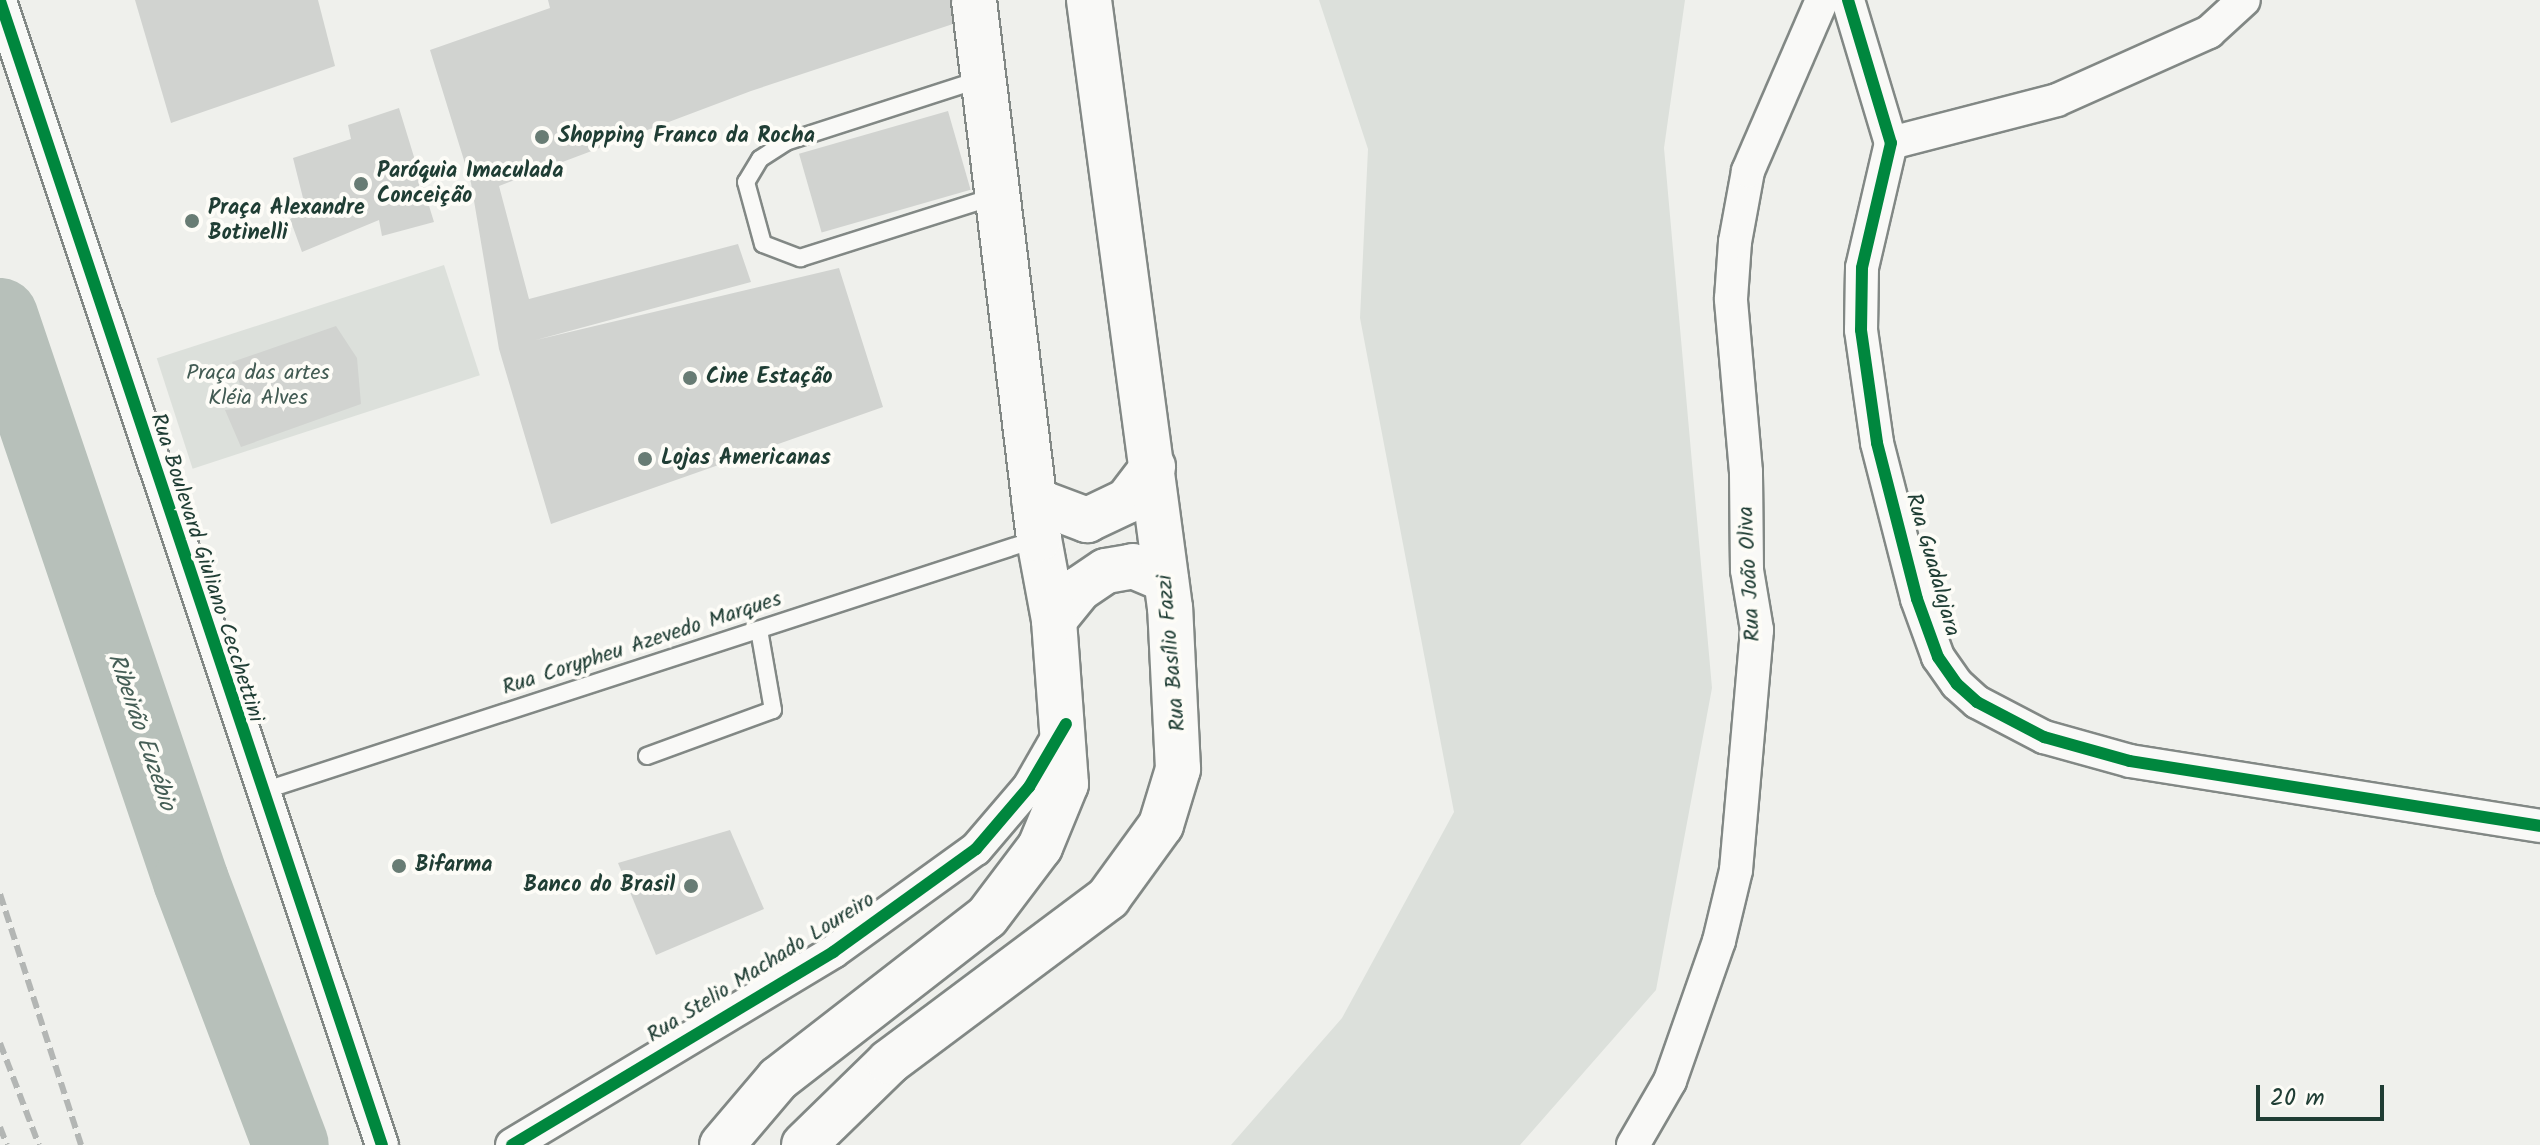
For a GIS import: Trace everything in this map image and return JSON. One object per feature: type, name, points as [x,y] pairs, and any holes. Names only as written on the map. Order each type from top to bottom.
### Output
[{"type":"main road","name":"Rua Basílio Fazzi","points":[[804,1145],[889,1062],[1078,925],[1108,898],[1161,825],[1178,769],[1166,580],[1153,467],[1089,0]]},
{"type":"main road","points":[[722,1145],[778,1079],[987,917],[1040,847],[1066,784],[1066,724],[1054,620],[1036,519],[995,196],[977,2]]},
{"type":"main road","points":[[1036,519],[1087,520],[1127,501],[1153,467]]},
{"type":"main road","points":[[1054,620],[1079,589],[1106,571],[1133,566],[1166,580]]},
{"type":"street","name":"Rua João Oliva","points":[[1633,1145],[1670,1081],[1719,941],[1736,870],[1757,630],[1747,570],[1746,472],[1731,299],[1735,242],[1748,171],[1822,0]]},
{"type":"street","name":"Rua Guadalajara","points":[[1848,0],[1891,143],[1862,268],[1861,330],[1877,443],[1917,599],[1938,657],[1957,684],[1977,702],[2044,737],[2130,761],[2540,826]]},
{"type":"street","points":[[1891,143],[2057,100],[2209,32],[2244,0]]},
{"type":"street","name":"Rua Boulevard Giuliano Cecchettini","points":[[0,1],[260,792],[382,1145]]},
{"type":"street","name":"Rua Stelio Machado Loureiro","points":[[512,1145],[833,952],[976,849],[1029,787],[1066,724]]},
{"type":"lane","points":[[982,79],[786,142],[760,159],[746,182],[763,244],[800,258],[995,196]]},
{"type":"lane","name":"Rua Corypheu Azevedo Marques","points":[[260,792],[759,630],[1036,519]]},
{"type":"lane","points":[[647,756],[773,710],[759,630]]},
{"type":"green space","points":[[1319,0],[1685,0],[1664,148],[1712,688],[1656,990],[1520,1145],[1231,1145],[1342,1018],[1454,812],[1360,318],[1368,149]]},
{"type":"green space","name":"Praça das artes Kléia Alves","points":[[444,265],[480,375],[193,469],[157,358]]},
{"type":"building","points":[[135,0],[318,0],[335,66],[171,123]]},
{"type":"building","points":[[548,0],[957,0],[962,21],[751,91],[499,186],[529,299],[738,244],[751,282],[536,340],[839,268],[883,407],[551,524],[499,349],[471,183],[430,50],[550,8]]},
{"type":"building","name":"Paróquia Imaculada Conceição","points":[[399,108],[434,222],[382,236],[379,220],[302,252],[290,219],[306,210],[293,158],[351,139],[348,125]]},
{"type":"building","points":[[948,111],[971,190],[822,233],[799,154]]},
{"type":"building","points":[[336,326],[357,358],[361,404],[241,447],[225,410],[248,407],[232,362]]},
{"type":"building","name":"Banco do Brasil","points":[[730,830],[764,909],[656,955],[618,863]]},
{"type":"waterway","name":"Ribeirão Euzébio","points":[[0,316],[191,881],[291,1145]]},
{"type":"railway","points":[[0,894],[81,1145]]},
{"type":"railway","points":[[0,1043],[39,1145]]},
{"type":"railway","points":[[0,1127],[7,1145]]},
{"type":"cycle path","points":[[1848,0],[1891,143],[1862,268],[1861,330],[1877,443],[1917,599],[1938,657],[1957,684],[1977,702],[2044,737],[2130,761],[2540,826]]},
{"type":"cycle path","points":[[0,1],[382,1145]]},
{"type":"cycle path","points":[[512,1145],[833,952],[976,849],[1029,787],[1066,724]]},
{"type":"place","name":"Shopping Franco da Rocha","points":[[542,137]]},
{"type":"place","name":"Paróquia Imaculada Conceição","points":[[361,184]]},
{"type":"place","name":"Praça Alexandre Botinelli","points":[[192,221]]},
{"type":"place","name":"Cine Estação","points":[[690,378]]},
{"type":"place","name":"Lojas Americanas","points":[[645,459]]},
{"type":"place","name":"Bifarma","points":[[399,866]]},
{"type":"place","name":"Banco do Brasil","points":[[691,886]]}]
